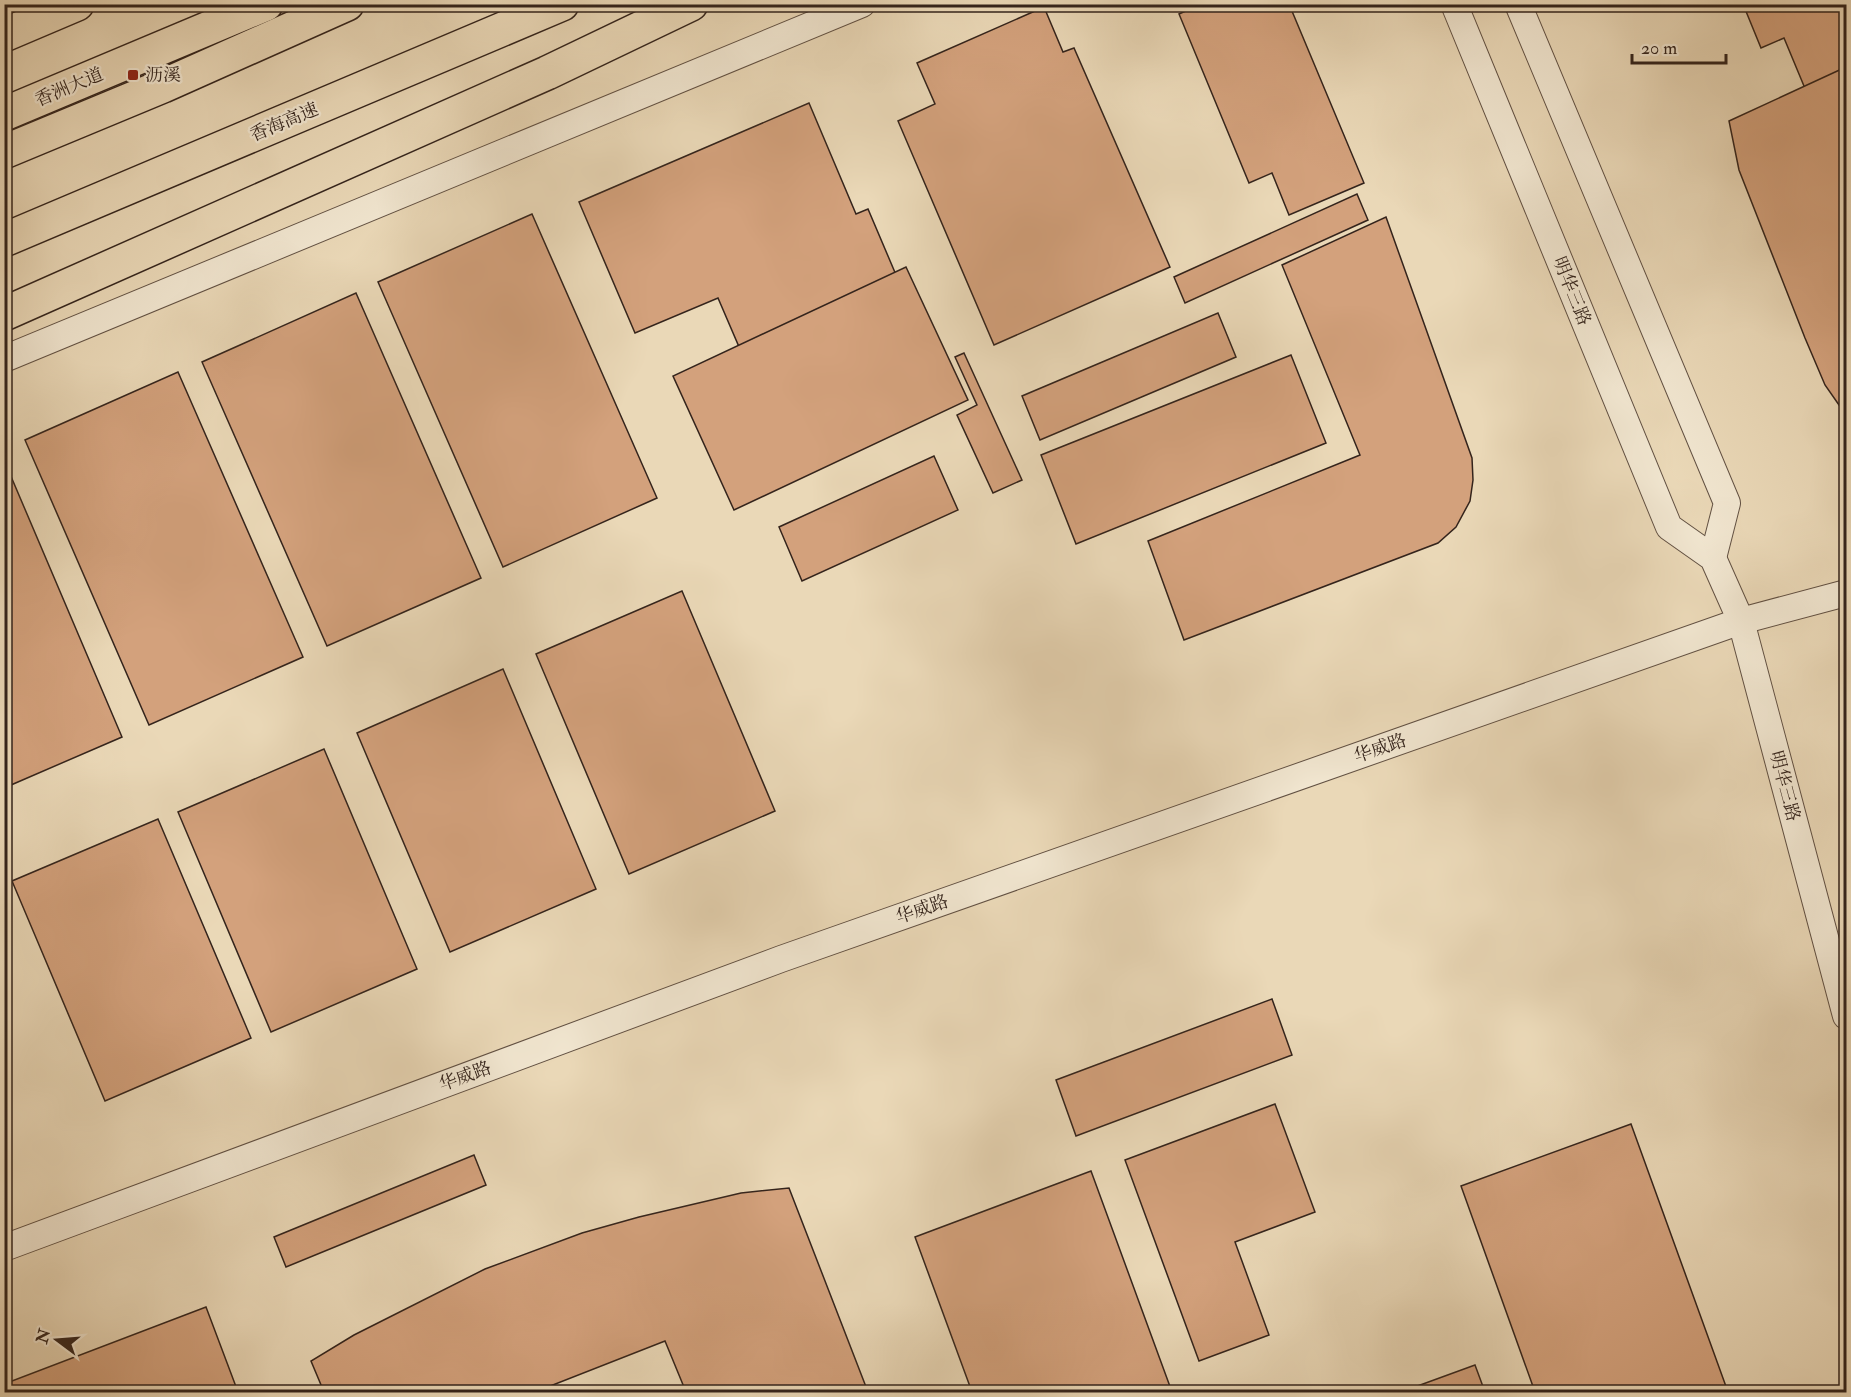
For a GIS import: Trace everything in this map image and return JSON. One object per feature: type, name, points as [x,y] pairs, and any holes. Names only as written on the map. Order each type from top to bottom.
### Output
[{"type":"highway","points":[[4,35],[77,4]]},
{"type":"highway","name":"香洲大道","points":[[4,114],[266,4]]},
{"type":"highway","points":[[4,152],[164,86],[346,4]]},
{"type":"highway","name":"香海高速","points":[[4,240],[562,4]]},
{"type":"highway","points":[[4,314],[547,73],[691,4]]},
{"type":"street","points":[[4,359],[862,4]]},
{"type":"street","name":"明华三路","points":[[1454,4],[1669,527],[1713,558],[1741,621],[1846,1016]]},
{"type":"street","points":[[1518,4],[1727,503],[1713,558]]},
{"type":"street","name":"华威路","points":[[4,1248],[781,959],[1741,621],[1846,593]]},
{"type":"building","points":[[1201,4],[1289,4],[1364,183],[1289,215],[1272,173],[1249,183],[1179,14]]},
{"type":"building","points":[[1743,4],[1846,4],[1846,187],[1784,38],[1761,48]]},
{"type":"building","points":[[1044,7],[1063,52],[1074,48],[1170,267],[994,345],[898,121],[935,104],[917,63]]},
{"type":"building","points":[[1846,67],[1846,415],[1825,385],[1805,338],[1739,170],[1729,121]]},
{"type":"building","points":[[809,103],[856,214],[868,209],[925,343],[767,412],[718,298],[635,333],[579,202]]},
{"type":"building","points":[[1357,194],[1368,220],[1185,303],[1174,277]]},
{"type":"building","points":[[532,214],[657,498],[503,567],[378,282]]},
{"type":"building","points":[[1386,217],[1472,458],[1473,480],[1470,501],[1456,527],[1438,543],[1184,640],[1148,541],[1360,455],[1282,265]]},
{"type":"building","points":[[906,267],[968,400],[734,510],[673,376]]},
{"type":"building","points":[[356,293],[481,578],[327,646],[202,362]]},
{"type":"building","points":[[1218,313],[1236,357],[1040,440],[1022,396]]},
{"type":"building","points":[[964,353],[1022,480],[993,493],[957,415],[977,405],[955,357]]},
{"type":"building","points":[[1291,355],[1326,443],[1076,544],[1041,455]]},
{"type":"building","points":[[178,372],[303,657],[149,725],[25,440]]},
{"type":"building","points":[[934,456],[958,510],[802,581],[779,527]]},
{"type":"building","points":[[4,460],[122,737],[4,788]]},
{"type":"building","points":[[682,591],[775,811],[629,874],[536,654]]},
{"type":"building","points":[[503,669],[596,889],[450,952],[357,733]]},
{"type":"building","points":[[324,749],[417,969],[271,1032],[178,812]]},
{"type":"building","points":[[158,819],[251,1038],[105,1101],[12,881]]},
{"type":"building","points":[[1272,999],[1292,1055],[1076,1136],[1056,1080]]},
{"type":"building","points":[[1275,1104],[1315,1212],[1235,1242],[1269,1335],[1199,1361],[1125,1160]]},
{"type":"building","points":[[1631,1124],[1728,1392],[1535,1392],[1461,1186]]},
{"type":"building","points":[[474,1155],[486,1185],[286,1267],[274,1237]]},
{"type":"building","points":[[1091,1171],[1172,1392],[972,1392],[915,1237]]},
{"type":"building","points":[[789,1188],[868,1392],[686,1392],[665,1341],[535,1392],[324,1392],[311,1361],[354,1335],[485,1269],[582,1233],[741,1193]]},
{"type":"building","points":[[206,1307],[238,1392],[4,1392],[4,1384]]},
{"type":"building","points":[[1475,1365],[1485,1392],[1401,1392]]},
{"type":"place","name":"沥溪","points":[[133,75]]}]
